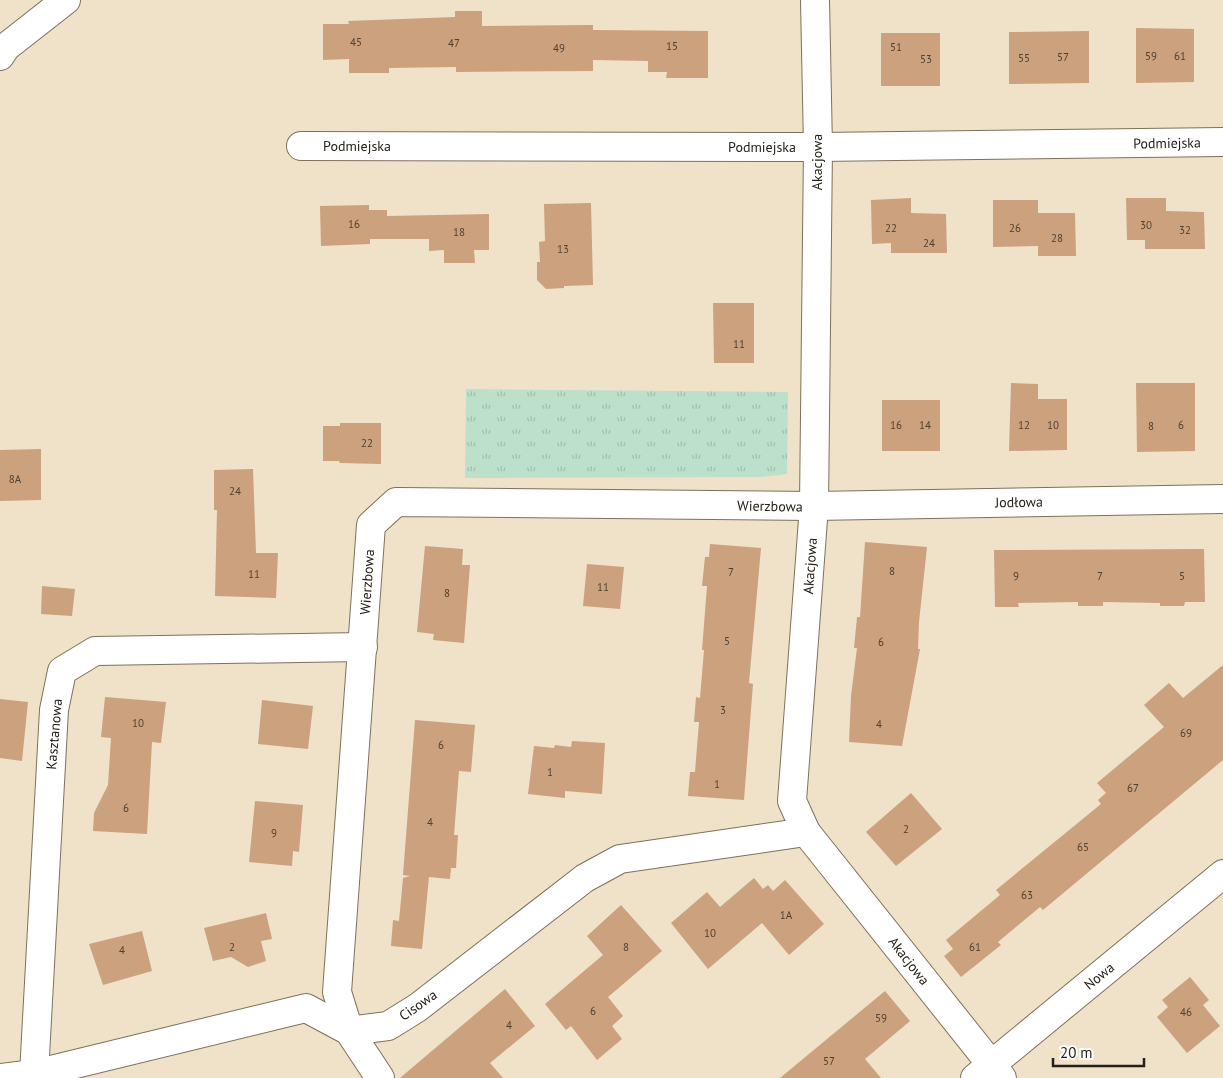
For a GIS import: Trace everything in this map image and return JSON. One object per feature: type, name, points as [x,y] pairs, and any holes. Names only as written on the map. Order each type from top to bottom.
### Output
[{"type":"street","points":[[0,56],[6,47],[66,0]]},
{"type":"street","name":"Akacjowa","points":[[815,0],[818,147],[814,506],[792,801],[806,832],[989,1074]]},
{"type":"street","name":"Podmiejska","points":[[301,146],[818,147],[1223,142]]},
{"type":"street","name":"Jodłowa","points":[[814,506],[1223,499]]},
{"type":"street","name":"Wierzbowa","points":[[380,1078],[349,1031],[337,992],[371,525],[396,502],[814,506]]},
{"type":"street","name":"Kasztanowa","points":[[34,1074],[54,710],[62,671],[95,651],[363,647]]},
{"type":"street","name":"Cisowa","points":[[349,1031],[388,1026],[417,1008],[585,878],[620,859],[806,832]]},
{"type":"street","name":"Nowa","points":[[989,1074],[1223,874]]},
{"type":"street","points":[[0,1078],[34,1074],[306,1008],[349,1031]]},
{"type":"green space","points":[[466,389],[788,392],[787,474],[761,477],[465,478]]},
{"type":"building","points":[[455,11],[482,11],[482,26],[593,25],[593,30],[708,31],[708,78],[666,78],[667,72],[648,72],[648,61],[593,60],[593,71],[456,72],[456,67],[389,68],[389,73],[349,73],[349,59],[323,60],[323,24],[349,24],[348,21],[455,17]]},
{"type":"building","points":[[1136,28],[1194,29],[1194,82],[1136,83]]},
{"type":"building","points":[[1089,31],[1089,83],[1009,84],[1009,32]]},
{"type":"building","points":[[881,33],[940,33],[940,86],[881,86]]},
{"type":"building","points":[[911,198],[911,213],[946,214],[947,253],[891,253],[891,243],[872,244],[871,200]]},
{"type":"building","points":[[1126,198],[1166,198],[1166,211],[1204,212],[1205,249],[1145,249],[1145,240],[1127,240]]},
{"type":"building","points":[[993,200],[1038,200],[1038,213],[1075,213],[1076,256],[1038,256],[1038,246],[993,247]]},
{"type":"building","points":[[591,203],[593,285],[546,289],[537,280],[537,262],[540,262],[539,242],[545,241],[544,204]]},
{"type":"building","points":[[369,205],[369,210],[387,210],[387,216],[489,214],[489,250],[474,250],[475,263],[444,263],[444,250],[429,251],[429,239],[370,239],[370,244],[321,246],[320,206]]},
{"type":"building","points":[[713,303],[754,303],[754,363],[714,363]]},
{"type":"building","points":[[1011,383],[1038,384],[1038,399],[1067,399],[1067,450],[1009,451]]},
{"type":"building","points":[[1136,383],[1195,383],[1195,451],[1137,452]]},
{"type":"building","points":[[882,400],[940,400],[940,451],[882,451]]},
{"type":"building","points":[[340,423],[381,423],[381,464],[323,461],[323,426],[340,426]]},
{"type":"building","points":[[41,449],[41,500],[0,501],[0,450]]},
{"type":"building","points":[[253,469],[256,553],[278,553],[276,598],[215,596],[217,510],[214,510],[214,470]]},
{"type":"building","points":[[865,542],[927,547],[919,622],[918,649],[920,649],[902,746],[849,742],[851,696],[857,648],[854,648],[857,617],[860,617]]},
{"type":"building","points":[[710,544],[761,548],[749,683],[753,684],[744,800],[688,796],[690,772],[695,772],[699,722],[694,722],[696,697],[700,698],[707,586],[702,586],[705,557],[709,557]]},
{"type":"building","points":[[425,546],[463,549],[462,565],[470,565],[464,643],[433,640],[434,634],[417,632]]},
{"type":"building","points":[[1204,549],[1205,602],[1185,602],[1184,606],[1160,606],[1160,603],[1103,602],[1103,606],[1078,606],[1078,602],[1018,603],[1019,607],[995,607],[994,550]]},
{"type":"building","points":[[587,564],[624,567],[620,609],[583,606]]},
{"type":"building","points":[[42,586],[75,589],[72,616],[41,614]]},
{"type":"building","points":[[1223,665],[1223,760],[1043,910],[1040,907],[998,942],[1001,945],[961,977],[944,956],[953,949],[946,940],[1000,895],[996,890],[1101,804],[1098,800],[1106,793],[1097,783],[1164,727],[1144,705],[1169,683],[1183,698]]},
{"type":"building","points":[[105,697],[166,702],[161,743],[152,742],[147,834],[93,831],[94,813],[108,785],[111,738],[101,737]]},
{"type":"building","points":[[0,699],[28,702],[22,761],[0,758]]},
{"type":"building","points":[[262,700],[313,706],[308,749],[258,744]]},
{"type":"building","points":[[415,720],[475,725],[471,772],[459,771],[454,835],[458,835],[456,868],[451,868],[450,879],[429,877],[422,949],[391,946],[393,920],[399,921],[403,878],[410,876],[403,875]]},
{"type":"building","points":[[572,741],[605,743],[602,794],[565,791],[565,798],[528,794],[534,746],[554,748],[555,745],[571,747]]},
{"type":"building","points":[[911,793],[942,829],[896,866],[866,832]]},
{"type":"building","points":[[255,801],[303,805],[299,852],[293,851],[292,866],[249,862]]},
{"type":"building","points":[[754,878],[763,889],[768,885],[773,891],[785,880],[824,924],[789,955],[762,923],[708,969],[671,923],[707,892],[720,907]]},
{"type":"building","points":[[621,905],[662,951],[608,997],[623,1016],[612,1026],[622,1039],[597,1060],[571,1026],[566,1030],[545,1004],[603,955],[587,936]]},
{"type":"building","points":[[266,913],[272,939],[261,941],[266,961],[248,967],[231,957],[213,961],[204,928]]},
{"type":"building","points":[[142,931],[152,971],[103,985],[89,944]]},
{"type":"building","points":[[1190,977],[1209,1000],[1203,1005],[1220,1026],[1187,1053],[1157,1017],[1168,1007],[1162,1000]]},
{"type":"building","points":[[505,989],[535,1026],[490,1063],[503,1078],[400,1078]]},
{"type":"building","points":[[885,991],[910,1021],[865,1059],[881,1078],[780,1078]]}]
